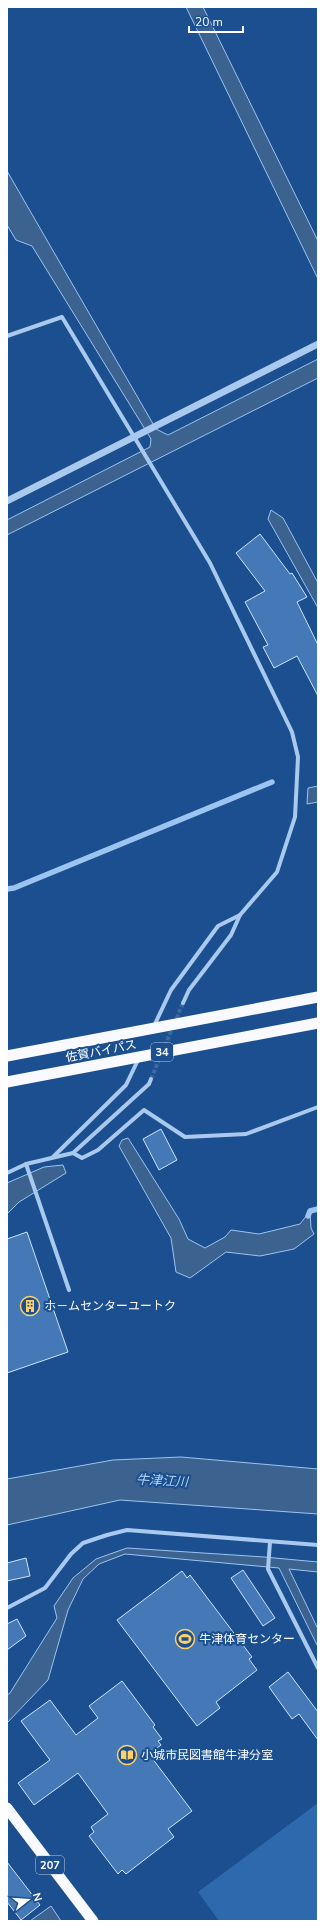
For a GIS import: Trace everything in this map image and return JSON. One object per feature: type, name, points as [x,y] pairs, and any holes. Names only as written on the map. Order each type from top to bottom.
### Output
[{"type":"highway","name":"佐賀バイパス","points":[[7,1056],[318,997]]},
{"type":"highway","name":"佐賀バイパス","points":[[7,1082],[318,1022]]},
{"type":"highway","name":"207","points":[[7,1808],[93,1921]]},
{"type":"street","points":[[7,336],[62,317],[135,436],[210,563],[292,732],[298,757],[295,817],[277,872],[240,915],[231,935],[189,990],[183,1003]]},
{"type":"street","points":[[7,501],[318,344]]},
{"type":"street","points":[[153,1029],[171,990],[218,926],[240,915]]},
{"type":"street","points":[[52,1158],[126,1085],[140,1056]]},
{"type":"street","points":[[7,1173],[26,1164],[73,1153],[148,1084],[151,1078]]},
{"type":"street","points":[[73,1153],[82,1158],[98,1150],[144,1110],[185,1137],[246,1134],[318,1107]]},
{"type":"street","points":[[26,1164],[69,1290]]},
{"type":"street","points":[[7,1608],[44,1588],[71,1554],[83,1543],[128,1530],[318,1545]]},
{"type":"street","points":[[270,1542],[268,1569],[318,1668]]},
{"type":"shaded area","points":[[318,1803],[318,1921],[219,1921],[198,1892]]},
{"type":"water","points":[[186,7],[203,7],[318,241],[318,279]]},
{"type":"water","points":[[7,171],[156,429],[168,435],[318,359],[318,378],[7,535],[7,520],[150,447],[151,439],[32,246],[16,240],[7,225]]},
{"type":"water","points":[[271,510],[283,518],[318,583],[318,608],[268,519]]},
{"type":"water","points":[[318,786],[318,802],[307,804],[308,788]]},
{"type":"water","points":[[128,1138],[179,1219],[188,1239],[205,1248],[225,1237],[231,1230],[259,1234],[300,1224],[310,1211],[311,1228],[314,1234],[294,1249],[260,1256],[226,1252],[190,1278],[176,1272],[171,1238],[119,1146],[122,1140]]},
{"type":"water","points":[[63,1165],[66,1173],[19,1202],[7,1214],[7,1183],[44,1167]]},
{"type":"water","name":"牛津江川","points":[[181,1457],[318,1469],[318,1514],[120,1500],[7,1525],[7,1479],[113,1460]]},
{"type":"water","points":[[127,1548],[318,1562],[318,1572],[289,1569],[318,1629],[318,1647],[279,1568],[125,1554],[99,1564],[83,1579],[68,1610],[48,1680],[7,1723],[7,1695],[10,1693],[57,1618],[54,1606],[73,1578],[96,1559]]},
{"type":"water","points":[[51,1906],[61,1921],[30,1921]]},
{"type":"building","points":[[260,534],[290,574],[292,573],[307,597],[297,602],[318,645],[318,696],[297,656],[274,668],[263,647],[268,645],[245,602],[265,591],[236,553]]},
{"type":"building","points":[[161,1129],[177,1160],[159,1170],[143,1139]]},
{"type":"building","name":"ホ－ムセンターユートク","points":[[27,1232],[68,1352],[7,1373],[7,1239]]},
{"type":"building","points":[[26,1558],[30,1576],[7,1581],[7,1563]]},
{"type":"building","points":[[243,1570],[275,1618],[263,1626],[231,1578]]},
{"type":"building","name":"牛津体育センター","points":[[182,1571],[187,1578],[190,1575],[252,1657],[249,1659],[257,1670],[216,1702],[220,1708],[197,1726],[117,1620]]},
{"type":"building","points":[[17,1619],[26,1636],[7,1650],[7,1624]]},
{"type":"building","points":[[288,1672],[318,1712],[318,1740],[299,1714],[292,1719],[269,1687]]},
{"type":"building","points":[[122,1681],[155,1725],[153,1727],[162,1739],[158,1741],[161,1745],[149,1754],[192,1811],[168,1829],[174,1837],[126,1874],[122,1870],[118,1874],[89,1836],[94,1832],[91,1827],[108,1814],[78,1773],[34,1805],[18,1783],[50,1760],[21,1721],[50,1700],[76,1735],[98,1718],[89,1706]]},
{"type":"building","points":[[7,1862],[40,1905],[21,1920],[7,1902]]},
{"type":"waterway","points":[[7,889],[14,888],[272,782]]},
{"type":"waterway","points":[[308,1216],[310,1211],[318,1209]]},
{"type":"tunnel","points":[[151,1079],[183,1003]]},
{"type":"place","name":"ホ－ムセンターユートク","points":[[30,1306]]},
{"type":"place","name":"牛津体育センター","points":[[185,1639]]},
{"type":"place","name":"小城市民図書館牛津分室","points":[[127,1755]]}]
